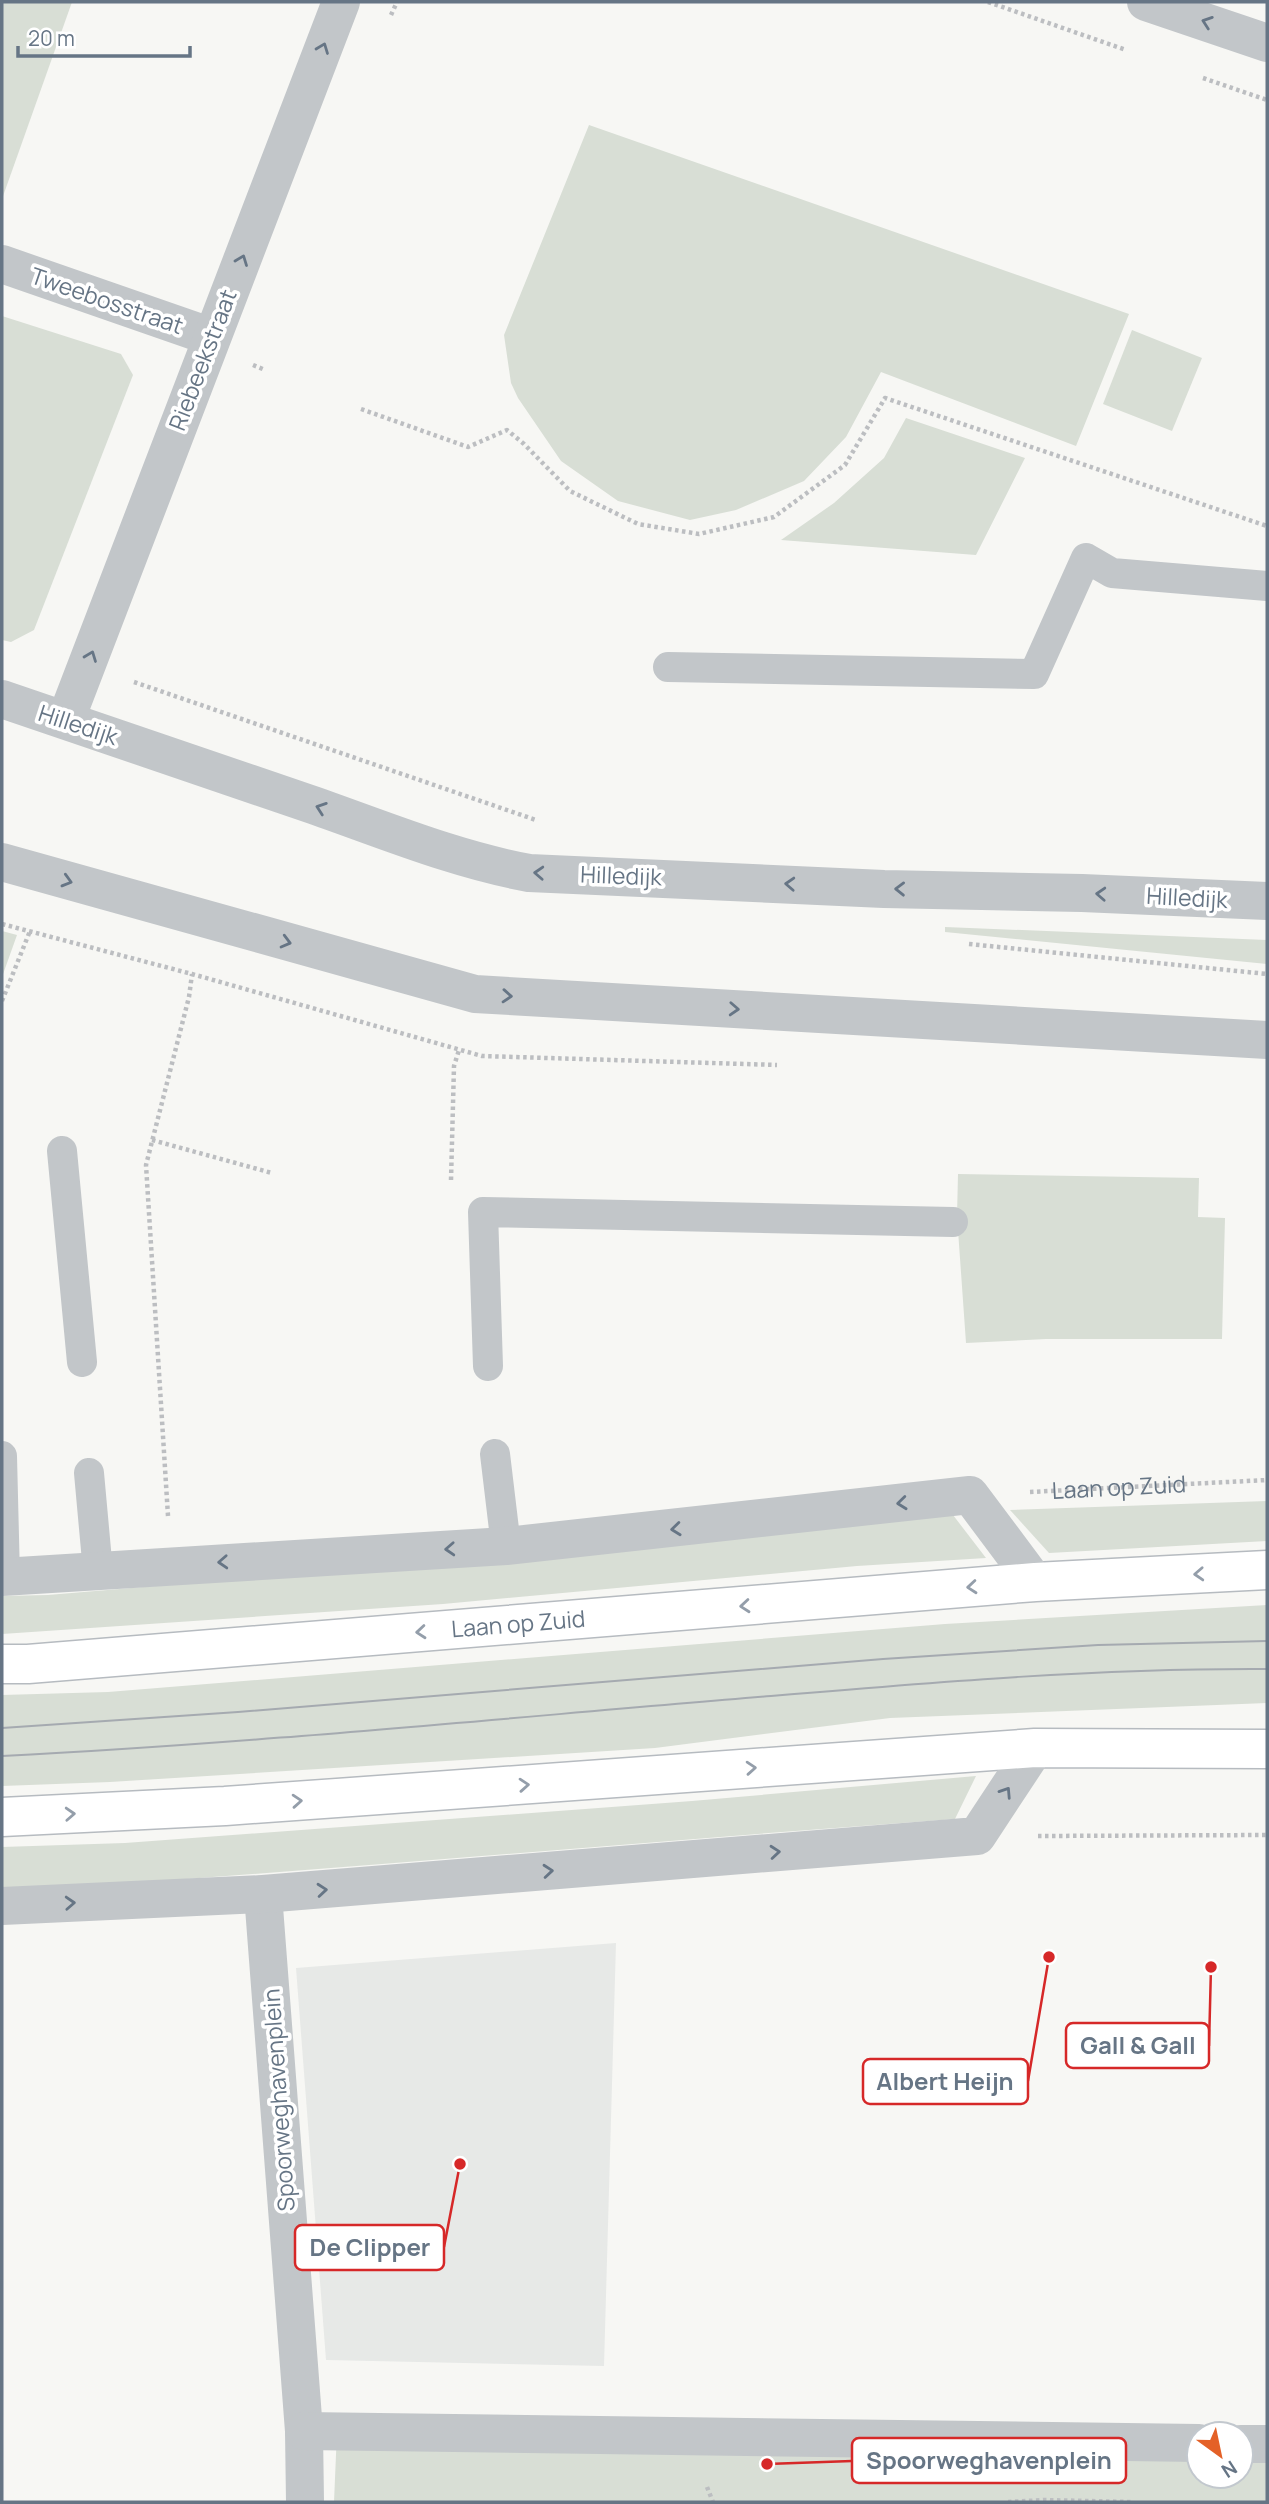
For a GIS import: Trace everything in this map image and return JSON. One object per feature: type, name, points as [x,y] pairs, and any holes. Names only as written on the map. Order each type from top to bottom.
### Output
[{"type":"main road","name":"Laan op Zuid","points":[[2,1664],[29,1664],[1035,1582],[1267,1570]]},
{"type":"main road","points":[[2,1817],[238,1805],[1035,1748],[1267,1749]]},
{"type":"street","name":"Riebeekstraat","points":[[66,719],[341,2]]},
{"type":"street","points":[[1146,2],[1267,43]]},
{"type":"street","name":"Tweebosstraat","points":[[2,264],[212,337]]},
{"type":"street","name":"Hilledijk","points":[[2,699],[66,719],[428,847],[529,873],[884,889],[1082,893],[1267,901]]},
{"type":"street","points":[[2,862],[475,994],[1267,1040]]},
{"type":"street","points":[[3,1577],[506,1546],[970,1495],[1035,1582]]},
{"type":"street","points":[[2,1906],[263,1894],[977,1836],[1035,1748]]},
{"type":"street","name":"Spoorweghavenplein","points":[[263,1894],[304,2431],[304,2502]]},
{"type":"street","points":[[304,2431],[1185,2443]]},
{"type":"lane","points":[[668,667],[1034,674],[1086,558],[1112,573],[1267,586]]},
{"type":"lane","points":[[62,1151],[82,1362]]},
{"type":"lane","points":[[488,1366],[483,1212],[953,1222]]},
{"type":"lane","points":[[495,1454],[506,1546]]},
{"type":"lane","points":[[2,1456],[3,1577]]},
{"type":"lane","points":[[89,1473],[98,1572]]},
{"type":"path","points":[[252,365],[265,370]]},
{"type":"path","points":[[361,409],[468,447],[507,430],[570,491],[638,524],[699,534],[774,517],[845,465],[885,398],[1267,526]]},
{"type":"path","points":[[127,680],[541,822]]},
{"type":"path","points":[[2,924],[30,931],[2,1001]]},
{"type":"path","points":[[957,943],[1267,974]]},
{"type":"path","points":[[164,1468],[146,1165],[189,997],[192,974]]},
{"type":"path","points":[[459,1050],[454,1066],[451,1186],[483,1212]]},
{"type":"path","points":[[152,1140],[272,1173]]},
{"type":"path","name":"Laan op Zuid","points":[[970,1495],[1267,1480]]},
{"type":"path","points":[[977,1836],[1267,1835]]},
{"type":"path","points":[[1008,2502],[1131,2502]]},
{"type":"shaded area","points":[[2,2],[72,2],[2,199]]},
{"type":"shaded area","points":[[589,125],[1129,314],[1076,446],[881,372],[846,437],[804,481],[736,510],[690,520],[618,501],[561,461],[518,398],[511,383],[504,335]]},
{"type":"shaded area","points":[[2,316],[121,354],[133,375],[34,630],[11,642],[2,640]]},
{"type":"shaded area","points":[[1132,330],[1202,358],[1172,431],[1103,404]]},
{"type":"shaded area","points":[[906,418],[1025,458],[976,555],[781,540],[834,503],[884,458]]},
{"type":"shaded area","points":[[945,927],[1267,940],[1267,964],[945,932]]},
{"type":"shaded area","points":[[2,931],[17,935],[2,977]]},
{"type":"shaded area","points":[[958,1174],[1199,1178],[1198,1217],[1225,1218],[1222,1339],[1046,1339],[966,1343],[957,1216]]},
{"type":"shaded area","points":[[1267,1501],[1267,1541],[1049,1553],[1010,1510]]},
{"type":"shaded area","points":[[953,1515],[986,1558],[857,1566],[443,1604],[2,1634],[2,1596],[48,1595],[561,1552]]},
{"type":"shaded area","points":[[1267,1605],[1267,1703],[890,1718],[655,1748],[110,1782],[2,1786],[2,1695],[108,1692],[945,1624]]},
{"type":"shaded area","points":[[976,1776],[955,1819],[2,1892],[2,1847],[125,1843],[692,1801]]},
{"type":"shaded area","points":[[616,1943],[604,2366],[326,2360],[296,1968]]},
{"type":"shaded area","points":[[337,2431],[1185,2450],[1185,2490],[1255,2490],[1255,2452],[1267,2452],[1267,2502],[334,2502]]},
{"type":"tram line","points":[[2,1728],[238,1712],[883,1659],[1098,1645],[1267,1641]]},
{"type":"tram line","points":[[2,1756],[290,1737],[957,1681],[1081,1673],[1267,1669]]},
{"type":"place","name":"Albert Heijn","points":[[1049,1957]]},
{"type":"place","name":"Gall & Gall","points":[[1211,1967]]},
{"type":"place","name":"De Clipper","points":[[460,2164]]},
{"type":"place","name":"Spoorweghavenplein","points":[[767,2464]]}]
